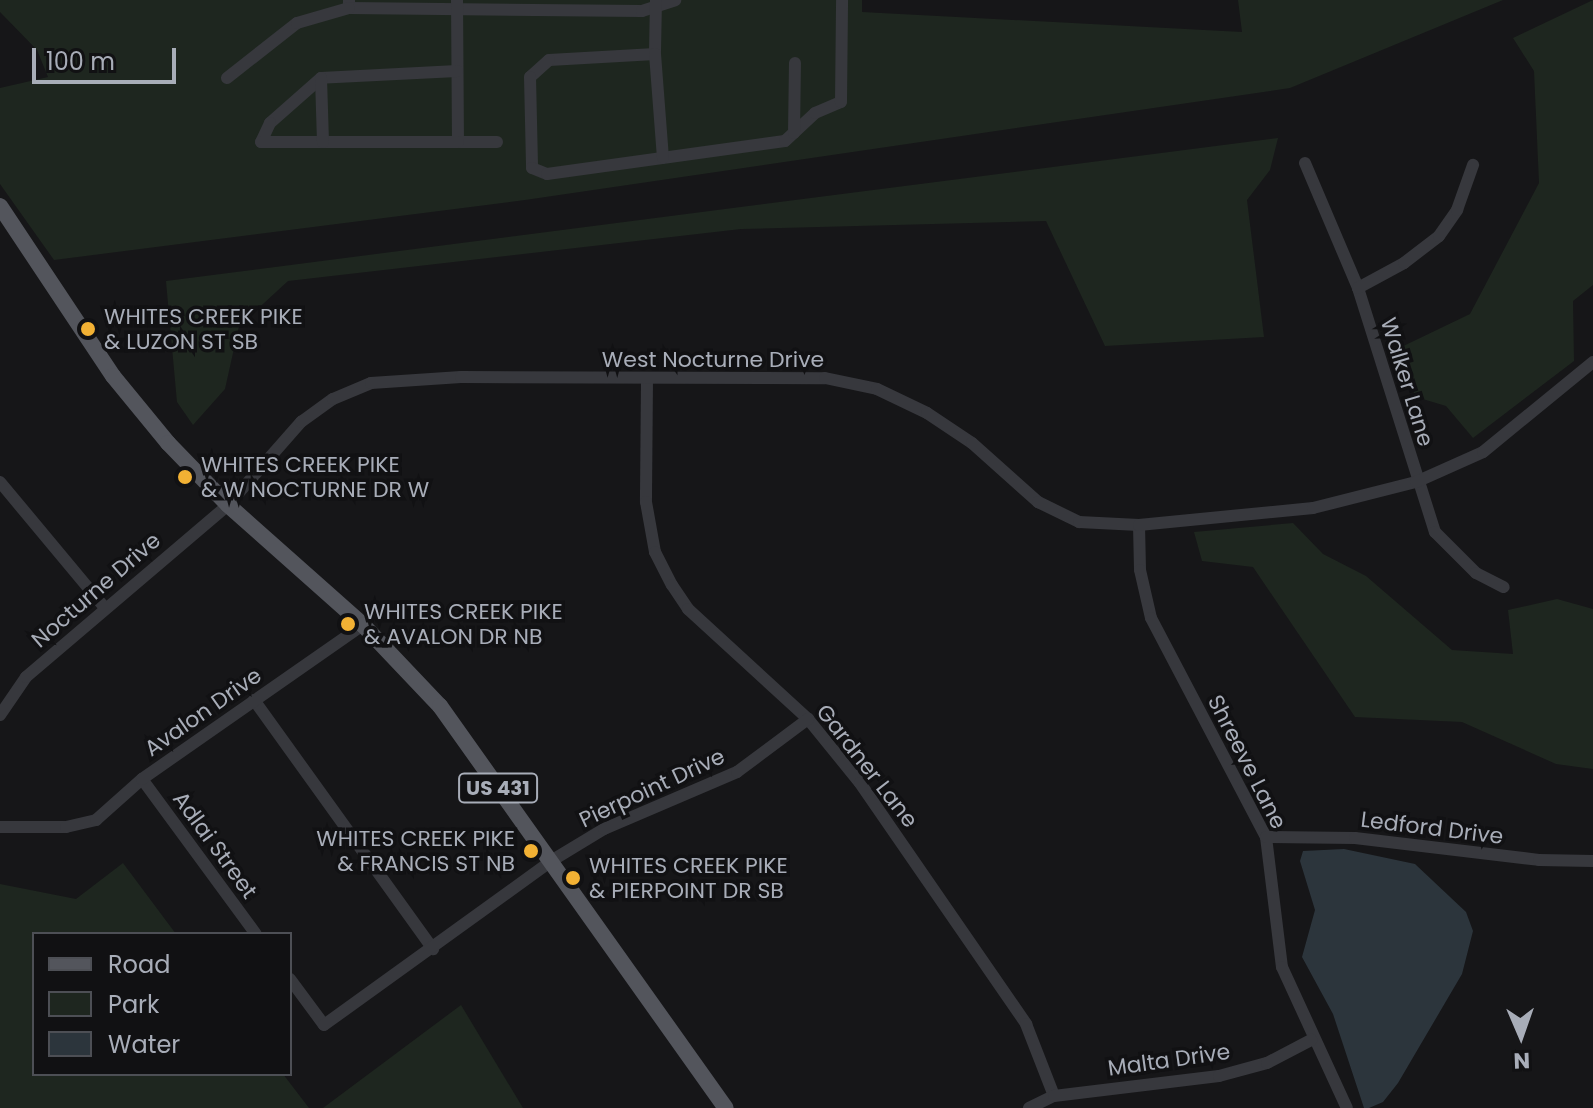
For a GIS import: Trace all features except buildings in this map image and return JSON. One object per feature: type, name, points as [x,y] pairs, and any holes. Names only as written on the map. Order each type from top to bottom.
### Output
[{"type":"main road","name":"US 431","points":[[0,206],[113,376],[228,505],[363,625],[440,706],[726,1108]]},
{"type":"street","points":[[227,78],[297,23],[349,4],[656,4],[675,0]]},
{"type":"street","points":[[655,54],[549,60],[539,67],[530,77],[532,168],[547,174],[785,141],[815,113],[841,102],[842,0]]},
{"type":"street","points":[[656,4],[655,54],[663,158]]},
{"type":"street","points":[[457,5],[458,142]]},
{"type":"street","points":[[794,133],[795,63]]},
{"type":"street","points":[[457,71],[321,78],[270,123],[261,142],[497,142]]},
{"type":"street","points":[[321,78],[323,142]]},
{"type":"street","name":"Walker Lane","points":[[1305,163],[1358,288],[1416,482],[1435,532],[1456,558],[1504,587]]},
{"type":"street","points":[[1358,288],[1404,263],[1439,236],[1457,210],[1473,165]]},
{"type":"street","name":"West Nocturne Drive","points":[[228,505],[301,422],[333,399],[371,383],[461,377],[647,380],[825,378],[877,389],[972,443],[1038,502],[1079,522],[1139,525],[1313,508],[1416,482],[1483,452],[1593,362]]},
{"type":"street","name":"Gardner Lane","points":[[647,380],[646,502],[655,552],[688,609],[808,719],[982,955],[1026,1024],[1054,1096]]},
{"type":"street","points":[[0,482],[105,608]]},
{"type":"street","name":"Nocturne Drive","points":[[0,715],[26,677],[228,505]]},
{"type":"street","name":"Shreeve Lane","points":[[1139,525],[1140,570],[1151,618],[1266,837],[1278,950],[1311,1040],[1347,1108]]},
{"type":"street","name":"Avalon Drive","points":[[0,827],[66,827],[113,809],[142,779],[363,625]]},
{"type":"street","points":[[254,700],[433,949]]},
{"type":"street","name":"Pierpoint Drive","points":[[292,982],[324,1025],[551,861],[604,829],[737,772],[808,719]]},
{"type":"street","name":"Adlai Street","points":[[142,779],[255,932]]},
{"type":"street","name":"Ledford Drive","points":[[1266,837],[1355,838],[1539,860],[1593,861]]},
{"type":"street","name":"Malta Drive","points":[[1029,1108],[1054,1096],[1219,1076],[1267,1063],[1311,1040]]},
{"type":"green space","points":[[0,0],[862,0],[862,12],[1242,32],[1238,0],[1503,0],[1290,88],[525,200],[54,260],[0,184],[0,88],[48,77],[37,50],[0,12]]},
{"type":"green space","points":[[1593,0],[1593,285],[1573,301],[1574,361],[1473,438],[1446,406],[1416,397],[1393,351],[1470,314],[1539,183],[1534,71],[1513,38]]},
{"type":"green space","points":[[1278,138],[1270,170],[1247,200],[1264,337],[1105,346],[1046,221],[741,229],[288,281],[239,326],[225,389],[193,425],[177,402],[166,281]]},
{"type":"green space","points":[[1293,523],[1323,554],[1366,576],[1452,650],[1513,654],[1508,610],[1557,599],[1593,609],[1593,769],[1556,764],[1462,722],[1355,717],[1253,567],[1202,561],[1194,532]]},
{"type":"green space","points":[[123,863],[175,932],[32,932],[32,1076],[285,1076],[309,1108],[0,1108],[0,884],[76,899]]},
{"type":"green space","points":[[461,1005],[523,1108],[323,1108]]},
{"type":"water","points":[[1344,849],[1415,864],[1466,912],[1473,931],[1462,974],[1398,1083],[1383,1102],[1369,1108],[1364,1108],[1333,1014],[1302,957],[1315,910],[1300,861],[1303,851]]},
{"type":"place","name":"WHITES CREEK PIKE & LUZON ST SB","points":[[88,329]]},
{"type":"place","name":"WHITES CREEK PIKE & W NOCTURNE DR W","points":[[185,477]]},
{"type":"place","name":"WHITES CREEK PIKE & AVALON DR NB","points":[[348,624]]},
{"type":"place","name":"WHITES CREEK PIKE & FRANCIS ST NB","points":[[531,851]]},
{"type":"place","name":"WHITES CREEK PIKE & PIERPOINT DR SB","points":[[573,878]]}]
